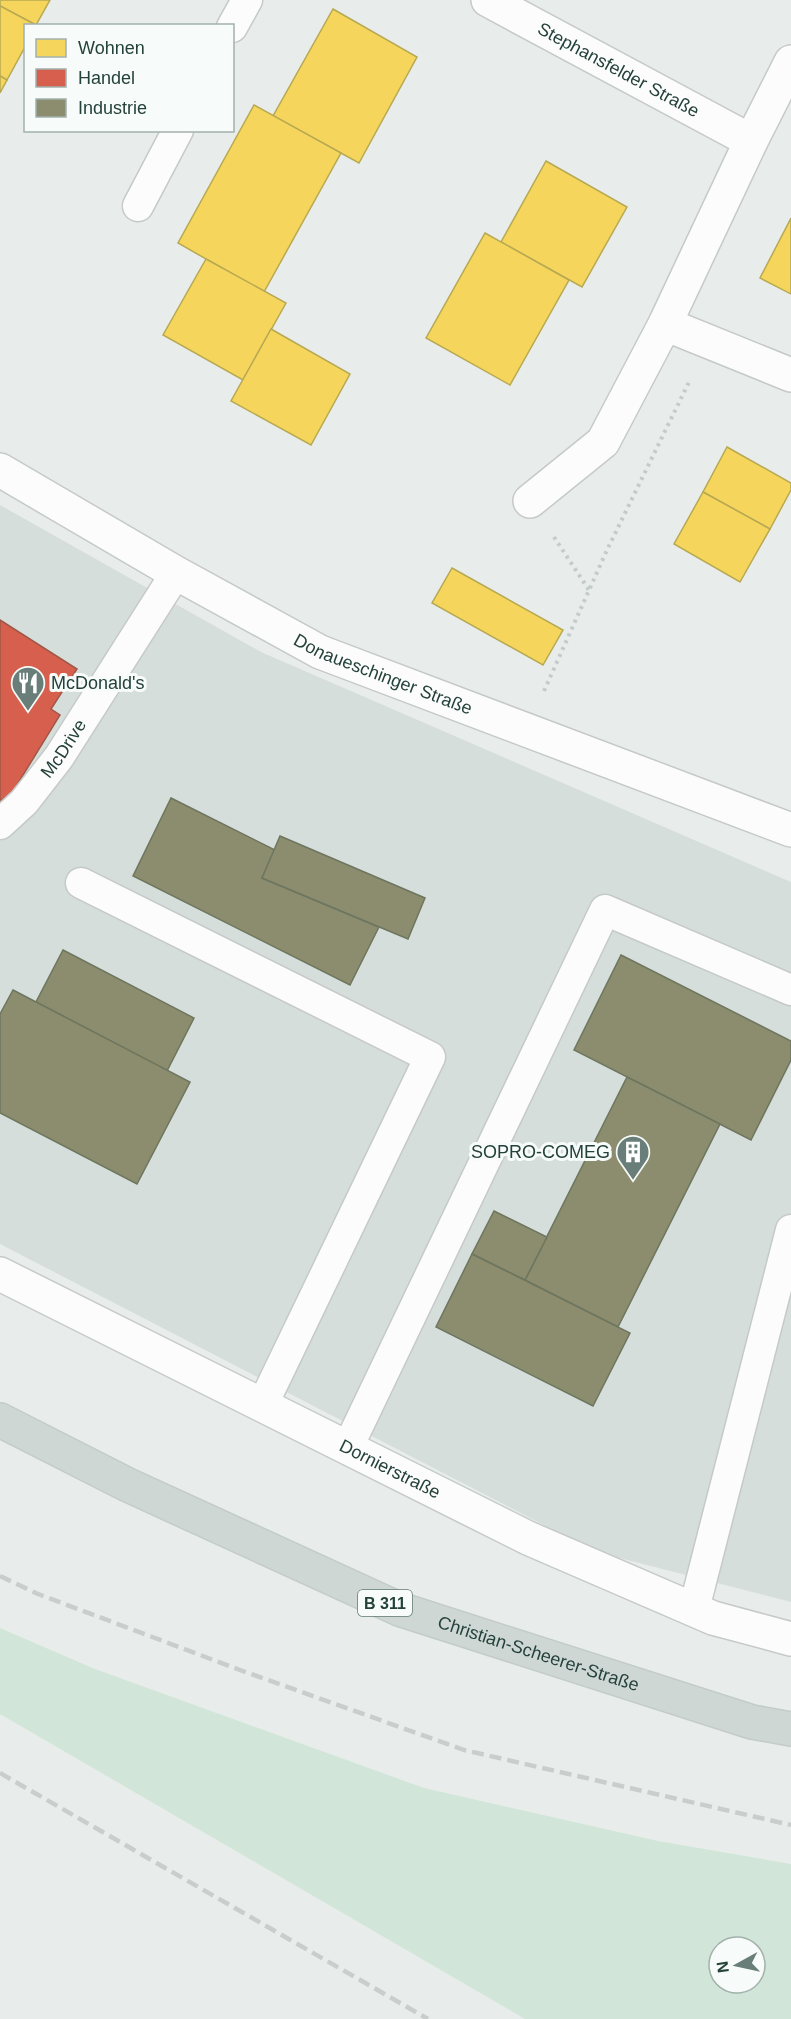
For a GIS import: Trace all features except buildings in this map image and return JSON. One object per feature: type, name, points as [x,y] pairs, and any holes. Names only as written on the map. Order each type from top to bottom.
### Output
[{"type":"main road","name":"Christian-Scheerer-Straße","points":[[0,1420],[128,1485],[399,1609],[752,1722],[791,1729]]},
{"type":"street","name":"Stephansfelder Straße","points":[[488,0],[751,141]]},
{"type":"street","points":[[530,501],[603,442],[665,324],[751,141],[791,62]]},
{"type":"street","points":[[665,324],[791,375]]},
{"type":"street","name":"Donaueschinger Straße","points":[[0,470],[176,573],[320,652],[791,830]]},
{"type":"street","name":"Dornierstraße","points":[[0,1274],[528,1538],[713,1618],[791,1639]]},
{"type":"lane","points":[[234,24],[246,0]]},
{"type":"lane","points":[[138,206],[177,132]]},
{"type":"lane","name":"McDrive","points":[[0,824],[24,802],[59,757],[176,573]]},
{"type":"lane","points":[[81,884],[430,1057],[263,1404]]},
{"type":"lane","points":[[348,1447],[605,910],[791,990]]},
{"type":"lane","points":[[694,1609],[791,1230]]},
{"type":"path","points":[[541,698],[607,550],[708,341]]},
{"type":"path","points":[[530,501],[589,590]]},
{"type":"shaded area","points":[[0,505],[261,652],[791,882],[791,1602],[596,1552],[0,1244]]},
{"type":"green space","points":[[0,1628],[95,1669],[424,1788],[658,1841],[791,1864],[791,2019],[525,2019],[0,1714]]},
{"type":"railway","points":[[0,1576],[38,1594],[240,1670],[464,1750],[791,1825]]},
{"type":"railway","points":[[0,1773],[428,2019]]},
{"type":"place","name":"McDonald's","points":[[28,712]]},
{"type":"place","name":"SOPRO-COMEG","points":[[633,1181]]}]
